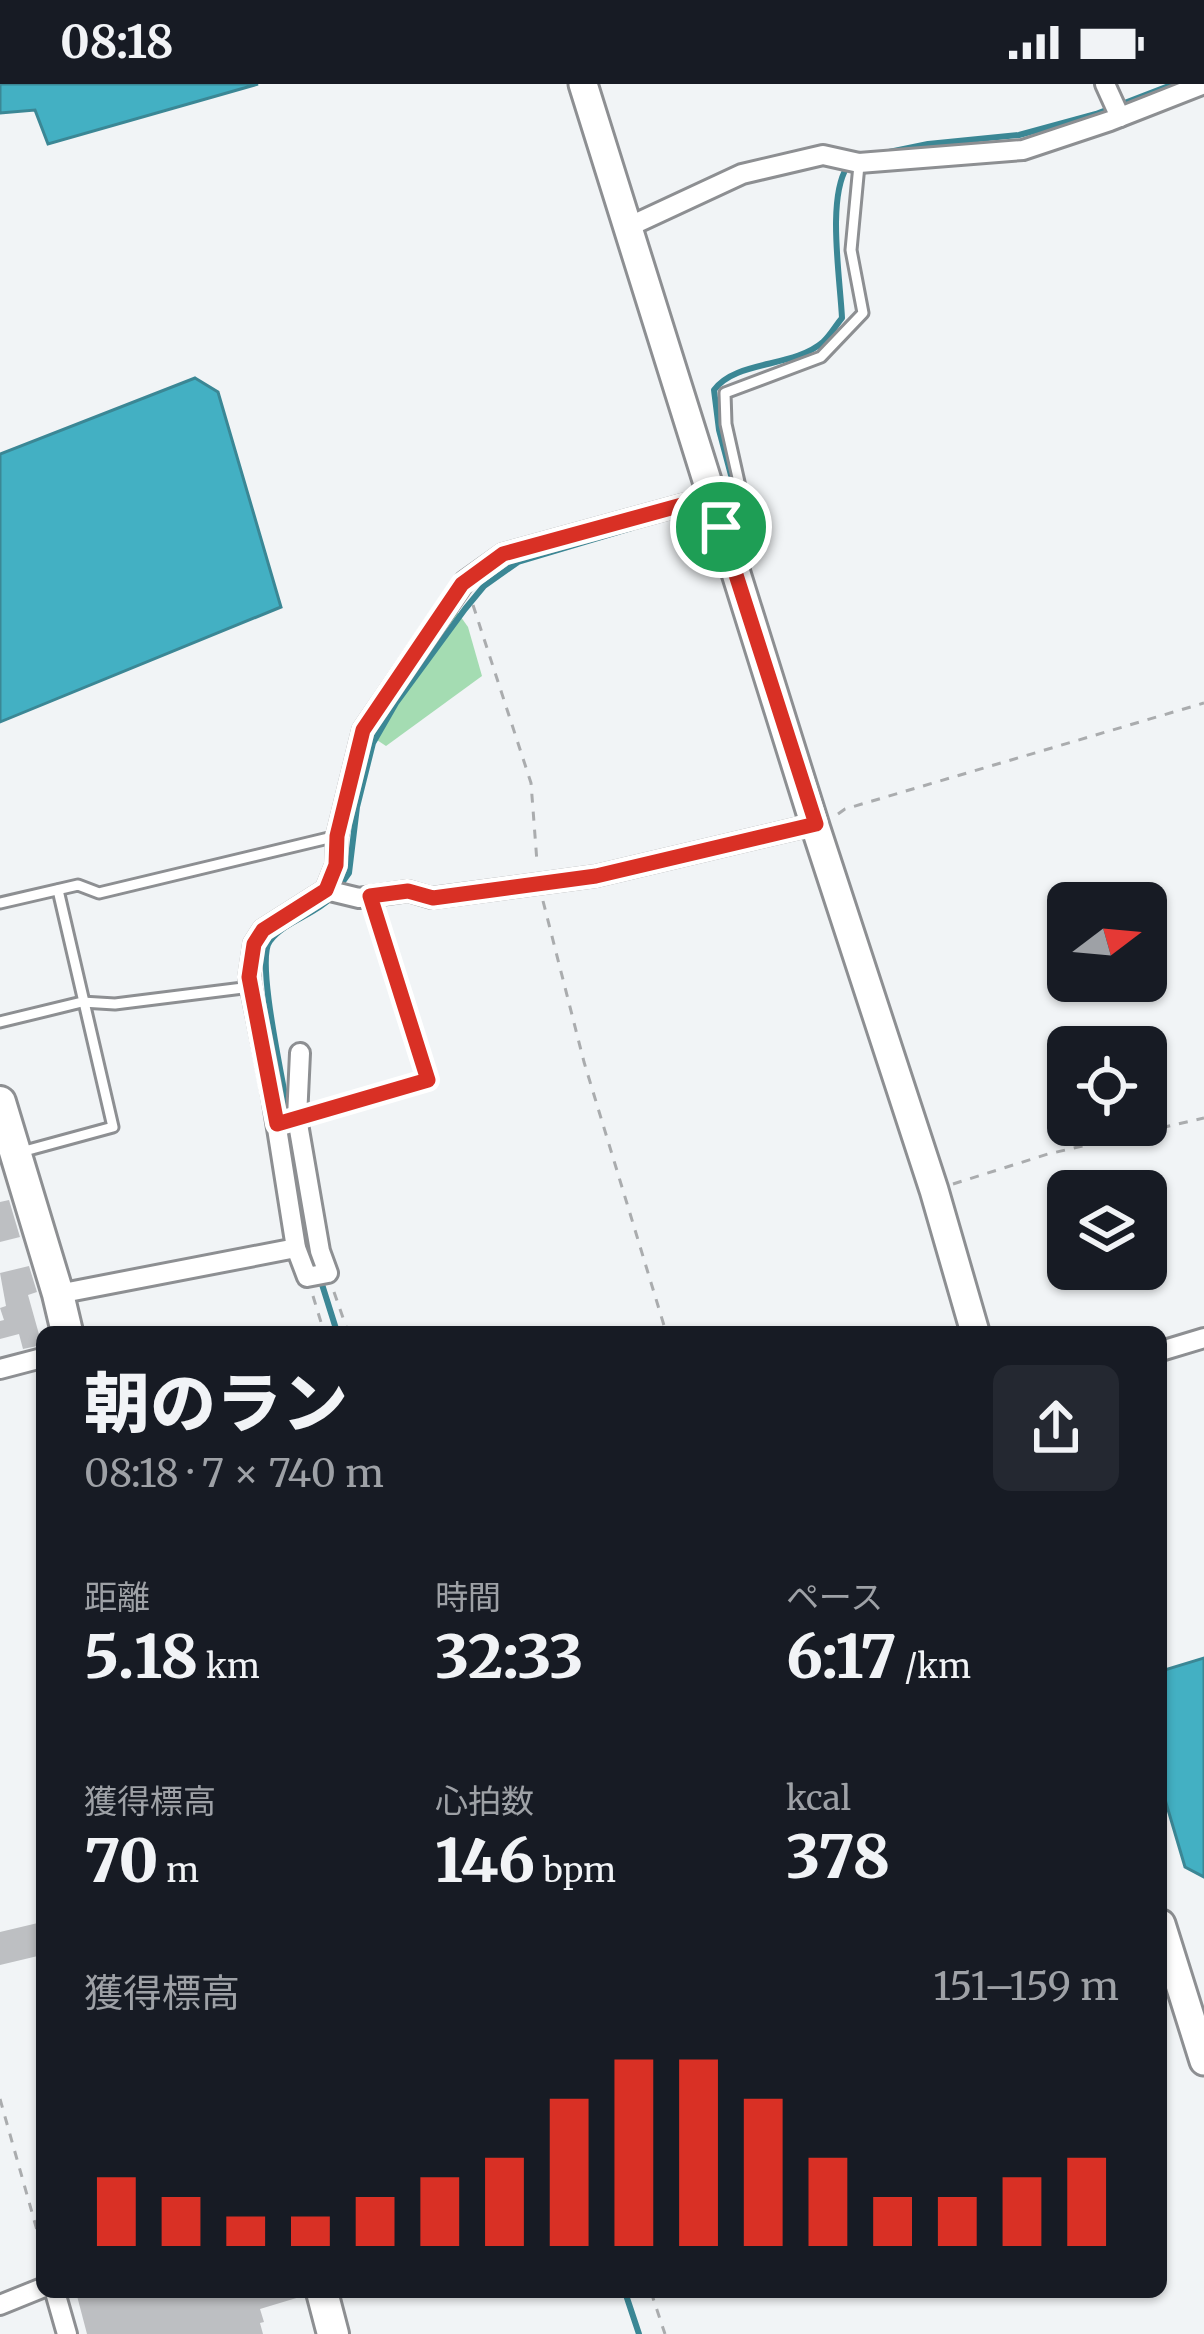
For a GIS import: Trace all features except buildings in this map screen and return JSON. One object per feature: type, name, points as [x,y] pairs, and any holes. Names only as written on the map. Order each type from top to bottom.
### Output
[{"type":"main road","points":[[0,1102],[66,1326]]},
{"type":"main road","points":[[324,2298],[333,2334]]},
{"type":"street","points":[[1105,84],[1120,118]]},
{"type":"street","points":[[628,227],[742,174],[823,155],[860,163],[1024,150],[1204,84]]},
{"type":"street","points":[[592,86],[628,227],[711,497],[973,1326]]},
{"type":"street","points":[[300,1053],[297,1118],[328,1274],[307,1277],[296,1248],[249,977],[254,944],[263,930],[326,890],[336,865],[337,836],[363,730],[462,584],[503,554],[711,497]]},
{"type":"street","points":[[326,890],[359,898],[408,891],[433,898],[596,876],[816,826]]},
{"type":"street","points":[[58,1294],[296,1248]]},
{"type":"street","points":[[1167,1349],[1204,1339]]},
{"type":"street","points":[[0,1369],[36,1360]]},
{"type":"street","points":[[1167,1943],[1204,2061]]},
{"type":"street","points":[[0,2305],[36,2290]]},
{"type":"street","points":[[57,2298],[67,2334]]},
{"type":"lane","points":[[721,527],[743,500],[725,393],[821,357],[863,313],[851,250],[860,163]]},
{"type":"lane","points":[[0,904],[78,885],[99,892],[337,836]]},
{"type":"lane","points":[[16,1154],[113,1127],[58,890]]},
{"type":"lane","points":[[277,1124],[428,1080],[370,896]]},
{"type":"lane","points":[[0,1022],[82,1002],[115,1004],[251,987]]},
{"type":"path","points":[[462,584],[531,783],[538,883],[584,1062],[664,1326]]},
{"type":"path","points":[[816,826],[844,809],[1204,703]]},
{"type":"path","points":[[934,1190],[1048,1154],[1204,1118]]},
{"type":"path","points":[[328,1274],[345,1326]]},
{"type":"path","points":[[307,1277],[322,1326]]},
{"type":"path","points":[[0,2099],[36,2227]]},
{"type":"path","points":[[653,2298],[665,2334]]},
{"type":"green space","points":[[446,596],[468,627],[482,676],[386,746],[356,726]]},
{"type":"water","points":[[0,84],[258,84],[48,144],[35,110],[0,113]]},
{"type":"water","points":[[195,378],[218,392],[281,607],[0,722],[0,454]]},
{"type":"water","points":[[1204,1658],[1204,1877],[1185,1867],[1167,1806],[1167,1669]]},
{"type":"waterway","points":[[889,152],[1019,135],[1096,114],[1174,84]]},
{"type":"waterway","points":[[725,500],[732,479],[714,390],[750,368],[811,350],[826,340],[842,318],[836,218],[847,167]]},
{"type":"waterway","points":[[339,887],[349,873],[357,807],[373,743],[396,703],[465,609],[484,586],[518,562],[632,528]]},
{"type":"waterway","points":[[289,1118],[268,997],[266,953],[276,934],[331,898]]},
{"type":"waterway","points":[[300,1185],[312,1254]]},
{"type":"waterway","points":[[320,1278],[335,1326]]},
{"type":"waterway","points":[[627,2298],[639,2334]]},
{"type":"route","points":[[711,497],[721,527],[816,824],[596,876],[433,898],[408,891],[370,896],[428,1080],[277,1124],[249,977],[254,944],[263,930],[326,890],[336,865],[337,836],[363,730],[462,584],[503,554],[711,497]]}]
